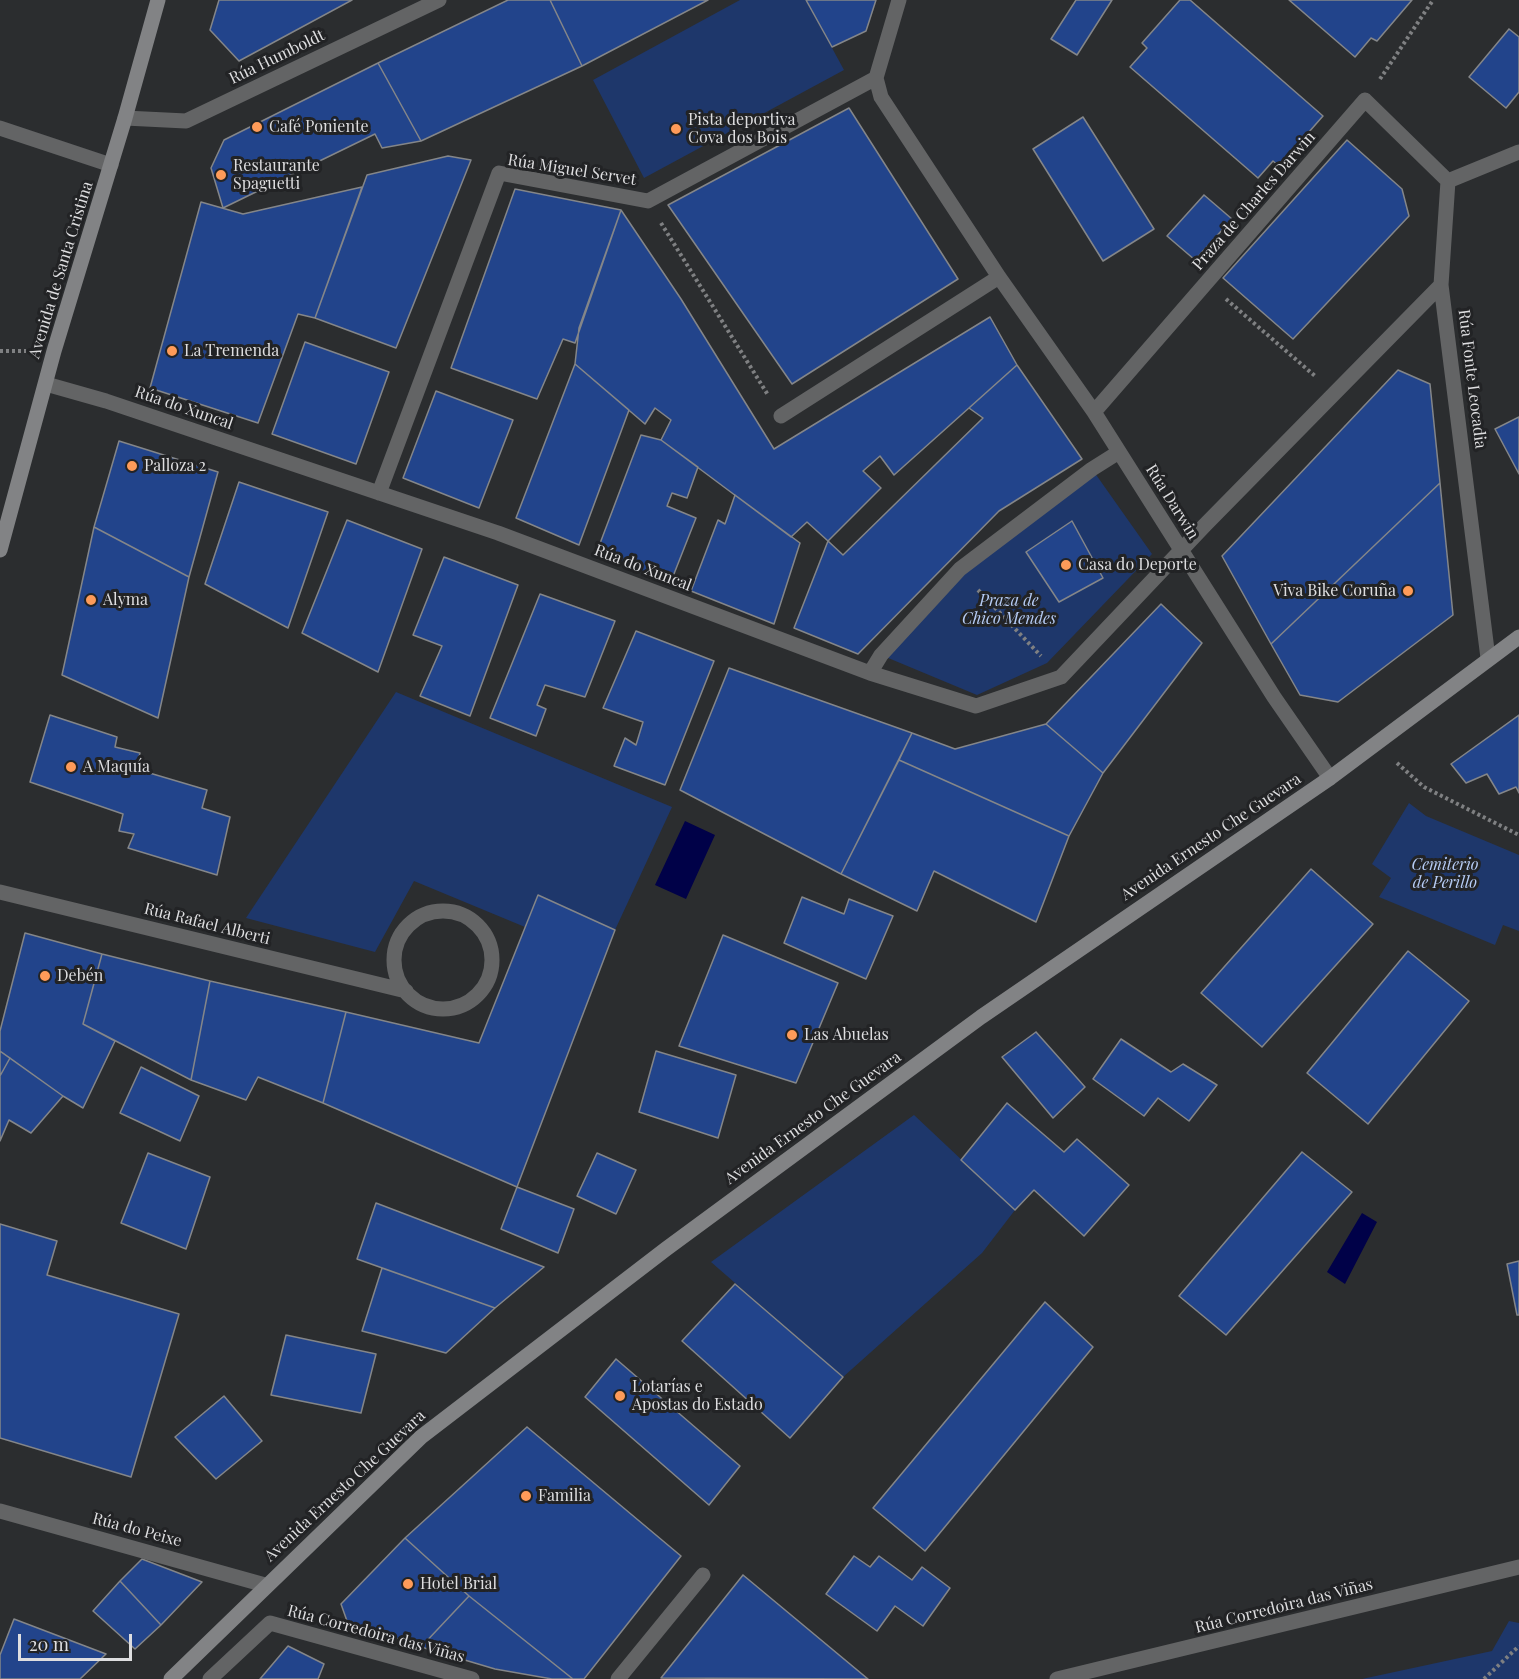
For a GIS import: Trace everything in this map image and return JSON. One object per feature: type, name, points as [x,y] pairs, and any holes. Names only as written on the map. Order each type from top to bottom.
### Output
[{"type":"main road","name":"Avenida de Santa Cristina","points":[[0,550],[158,0]]},
{"type":"main road","name":"Avenida Ernesto Che Guevara","points":[[171,1679],[265,1585],[421,1437],[666,1249],[981,1017],[1330,778],[1519,637]]},
{"type":"street","name":"Rúa Humboldt","points":[[125,118],[186,121],[439,0]]},
{"type":"street","points":[[876,78],[899,0]]},
{"type":"street","name":"Rúa Miguel Servet","points":[[379,493],[499,173],[648,201],[876,78]]},
{"type":"street","name":"Rúa Darwin","points":[[876,78],[881,98],[999,278],[1094,412],[1274,697],[1330,778]]},
{"type":"street","points":[[1365,100],[1448,181],[1519,152]]},
{"type":"street","name":"Praza de Charles Darwin","points":[[1094,412],[1365,100]]},
{"type":"street","points":[[0,128],[111,165]]},
{"type":"street","name":"Rúa Fonte Leocadia","points":[[1448,181],[1441,285],[1488,658]]},
{"type":"street","points":[[781,416],[999,278]]},
{"type":"street","points":[[1181,549],[1441,285]]},
{"type":"street","name":"Rúa do Xuncal","points":[[46,384],[106,401],[498,533],[870,673],[976,706],[1061,677],[1181,549]]},
{"type":"street","points":[[870,673],[880,655],[960,569],[1119,452]]},
{"type":"street","name":"Rúa Rafael Alberti","points":[[0,892],[406,991],[418,1002],[433,1008],[448,1009],[464,1004],[477,996],[486,983],[491,968],[492,953],[487,938],[478,925],[465,915],[449,911],[432,912],[416,918],[404,930],[396,945],[394,961],[397,977],[406,991]]},
{"type":"street","name":"Rúa do Peixe","points":[[0,1511],[265,1585]]},
{"type":"street","name":"Rúa Corredoira das Viñas","points":[[1057,1679],[1519,1566]]},
{"type":"street","points":[[618,1679],[703,1575]]},
{"type":"street","name":"Rúa Corredoira das Viñas","points":[[210,1679],[270,1623],[472,1679]]},
{"type":"path","points":[[1365,100],[1433,0]]},
{"type":"path","points":[[648,201],[781,416]]},
{"type":"path","points":[[1207,282],[1335,392]]},
{"type":"path","points":[[960,569],[1001,616],[1061,677]]},
{"type":"path","points":[[1376,743],[1424,787],[1519,835]]},
{"type":"path","points":[[1484,1679],[1519,1646]]},
{"type":"green space","name":"Pista deportiva Cova dos Bois","points":[[740,0],[806,0],[844,70],[644,178],[593,80]]},
{"type":"green space","name":"Praza de Chico Mendes","points":[[1092,469],[1152,554],[1047,663],[977,695],[881,655],[960,569]]},
{"type":"green space","points":[[396,692],[672,807],[615,930],[538,895],[525,927],[414,881],[375,952],[246,918]]},
{"type":"green space","name":"Cemiterio de Perillo","points":[[1409,803],[1426,816],[1519,855],[1519,931],[1503,925],[1495,945],[1379,897],[1391,878],[1372,864]]},
{"type":"green space","points":[[914,1115],[1015,1210],[982,1253],[843,1377],[711,1262]]},
{"type":"green space","points":[[1509,1621],[1519,1623],[1519,1679],[1362,1679],[1492,1651]]},
{"type":"shaded area","points":[[685,821],[715,835],[686,899],[655,885]]},
{"type":"shaded area","points":[[1362,1213],[1377,1222],[1345,1284],[1327,1272]]},
{"type":"building","points":[[219,0],[352,0],[239,61],[210,30]]},
{"type":"building","points":[[508,0],[550,0],[582,66],[421,141],[378,63]]},
{"type":"building","points":[[550,0],[708,0],[582,66]]},
{"type":"building","points":[[806,0],[876,0],[866,31],[832,47]]},
{"type":"building","points":[[1076,0],[1112,0],[1077,55],[1051,39]]},
{"type":"building","points":[[1180,0],[1190,0],[1323,116],[1279,166],[1273,161],[1258,178],[1130,67],[1147,48],[1142,43]]},
{"type":"building","points":[[1289,0],[1412,0],[1377,41],[1371,38],[1355,57]]},
{"type":"building","points":[[1509,29],[1519,37],[1519,92],[1506,108],[1469,77]]},
{"type":"building","points":[[378,63],[421,141],[382,148],[375,134],[223,208],[211,168],[224,140]]},
{"type":"building","points":[[849,108],[958,279],[792,384],[668,205]]},
{"type":"building","points":[[1083,117],[1154,229],[1103,261],[1033,149]]},
{"type":"building","points":[[1347,140],[1402,189],[1409,216],[1293,339],[1223,278]]},
{"type":"building","points":[[448,156],[471,160],[396,348],[315,318],[367,175]]},
{"type":"building","points":[[362,187],[315,318],[298,314],[258,423],[150,388],[201,202],[243,214]]},
{"type":"building","points":[[515,189],[621,210],[575,343],[563,339],[537,399],[451,368]]},
{"type":"building","points":[[1204,195],[1232,219],[1195,260],[1167,236]]},
{"type":"building","points":[[621,210],[681,299],[774,449],[990,317],[1017,365],[894,475],[880,456],[863,471],[881,488],[828,541],[807,522],[791,537],[661,440],[671,420],[655,408],[645,424],[575,364],[579,328]]},
{"type":"building","points":[[305,342],[389,372],[356,464],[272,434]]},
{"type":"building","points":[[575,364],[629,410],[579,545],[516,518]]},
{"type":"building","points":[[1017,365],[1082,459],[999,511],[858,654],[794,628],[828,541],[843,555],[983,418],[969,408]]},
{"type":"building","points":[[1398,370],[1430,384],[1440,483],[1271,644],[1222,556]]},
{"type":"building","points":[[436,391],[513,420],[479,508],[403,478]]},
{"type":"building","points":[[1519,417],[1519,474],[1495,429]]},
{"type":"building","points":[[641,435],[661,440],[698,467],[687,498],[672,493],[667,506],[696,518],[670,584],[596,554]]},
{"type":"building","points":[[119,441],[218,472],[189,577],[94,527]]},
{"type":"building","points":[[239,482],[328,512],[288,628],[205,584]]},
{"type":"building","points":[[1440,483],[1453,615],[1338,702],[1300,695],[1271,644]]},
{"type":"building","points":[[735,495],[800,543],[774,624],[691,591],[718,520],[725,524]]},
{"type":"building","points":[[347,520],[422,549],[378,672],[302,633]]},
{"type":"building","name":"Casa do Deporte","points":[[1072,521],[1103,578],[1059,602],[1026,552]]},
{"type":"building","points":[[94,527],[189,577],[158,718],[62,675]]},
{"type":"building","points":[[444,557],[518,585],[470,716],[420,696],[442,646],[413,635]]},
{"type":"building","points":[[540,594],[615,621],[585,697],[545,685],[537,705],[546,709],[536,736],[490,718]]},
{"type":"building","points":[[1161,604],[1202,643],[1103,773],[1046,724]]},
{"type":"building","points":[[636,631],[714,661],[665,785],[614,766],[625,738],[636,745],[643,722],[603,708]]},
{"type":"building","points":[[729,668],[912,733],[841,874],[680,790]]},
{"type":"building","points":[[50,715],[117,737],[115,747],[140,753],[136,769],[207,790],[202,808],[230,817],[217,875],[128,848],[134,834],[119,831],[123,814],[30,782]]},
{"type":"building","points":[[1519,715],[1519,793],[1516,787],[1499,794],[1487,774],[1466,783],[1451,764]]},
{"type":"building","points":[[1046,724],[1103,773],[1069,836],[899,760],[912,733],[955,749]]},
{"type":"building","points":[[899,760],[1069,836],[1036,922],[934,871],[917,911],[841,874]]},
{"type":"building","points":[[1311,869],[1373,924],[1262,1047],[1201,993]]},
{"type":"building","points":[[538,895],[615,930],[517,1187],[323,1103],[346,1012],[479,1043]]},
{"type":"building","points":[[802,897],[844,914],[849,899],[893,916],[866,979],[784,943]]},
{"type":"building","points":[[25,933],[102,954],[83,1024],[115,1041],[83,1108],[0,1051],[0,1031]]},
{"type":"building","points":[[723,935],[838,983],[796,1083],[679,1046]]},
{"type":"building","points":[[1408,951],[1469,1001],[1368,1124],[1307,1073]]},
{"type":"building","points":[[102,954],[210,981],[191,1080],[83,1024]]},
{"type":"building","points":[[210,981],[346,1012],[323,1103],[258,1077],[246,1100],[191,1080]]},
{"type":"building","points":[[1036,1032],[1085,1087],[1053,1118],[1002,1057]]},
{"type":"building","points":[[1121,1039],[1171,1072],[1183,1064],[1217,1085],[1189,1121],[1158,1098],[1144,1116],[1093,1079]]},
{"type":"building","points":[[0,1051],[10,1058],[0,1076]]},
{"type":"building","points":[[656,1051],[736,1075],[718,1138],[639,1112]]},
{"type":"building","points":[[10,1058],[63,1096],[31,1133],[9,1120],[0,1141],[0,1076]]},
{"type":"building","points":[[141,1067],[199,1096],[180,1141],[120,1113]]},
{"type":"building","points":[[1007,1103],[1064,1152],[1077,1139],[1129,1185],[1084,1236],[1034,1190],[1015,1210],[961,1160]]},
{"type":"building","points":[[1302,1152],[1352,1192],[1226,1335],[1179,1296]]},
{"type":"building","points":[[148,1153],[210,1177],[186,1249],[121,1223]]},
{"type":"building","points":[[597,1153],[636,1170],[616,1214],[577,1196]]},
{"type":"building","points":[[517,1187],[574,1209],[558,1253],[501,1229]]},
{"type":"building","points":[[376,1203],[544,1267],[495,1308],[357,1259]]},
{"type":"building","points":[[0,1224],[57,1241],[47,1275],[179,1314],[131,1477],[0,1438]]},
{"type":"building","points":[[1519,1261],[1519,1315],[1517,1315],[1507,1264]]},
{"type":"building","points":[[382,1268],[495,1308],[446,1353],[362,1331]]},
{"type":"building","points":[[735,1284],[843,1377],[790,1438],[682,1341]]},
{"type":"building","points":[[1045,1302],[1093,1347],[925,1551],[873,1508]]},
{"type":"building","points":[[286,1335],[376,1354],[361,1413],[271,1395]]},
{"type":"building","points":[[616,1359],[740,1466],[709,1505],[585,1397]]},
{"type":"building","points":[[224,1396],[262,1441],[216,1479],[175,1437]]},
{"type":"building","points":[[527,1427],[681,1556],[584,1679],[573,1679],[469,1596],[405,1538]]},
{"type":"building","name":"Hotel Brial","points":[[405,1538],[469,1596],[421,1647],[347,1621],[341,1604]]},
{"type":"building","points":[[854,1556],[870,1567],[879,1556],[912,1580],[922,1567],[950,1588],[923,1626],[895,1606],[877,1631],[826,1594]]},
{"type":"building","points":[[142,1559],[202,1582],[161,1625],[120,1581]]},
{"type":"building","points":[[743,1575],[868,1679],[661,1678]]},
{"type":"building","points":[[120,1581],[161,1625],[135,1649],[93,1611]]},
{"type":"building","points":[[469,1596],[573,1679],[552,1679],[495,1669],[421,1647]]},
{"type":"building","points":[[14,1619],[106,1654],[80,1679],[0,1679],[0,1655]]},
{"type":"building","points":[[288,1646],[324,1664],[318,1679],[260,1679]]},
{"type":"place","name":"Café Poniente","points":[[257,127]]},
{"type":"place","name":"Pista deportiva Cova dos Bois","points":[[676,129]]},
{"type":"place","name":"Restaurante Spaguetti","points":[[221,175]]},
{"type":"place","name":"La Tremenda","points":[[172,351]]},
{"type":"place","name":"Palloza 2","points":[[132,466]]},
{"type":"place","name":"Casa do Deporte","points":[[1066,565]]},
{"type":"place","name":"Viva Bike Coruña","points":[[1408,591]]},
{"type":"place","name":"Alyma","points":[[91,600]]},
{"type":"place","name":"A Maquía","points":[[71,767]]},
{"type":"place","name":"Debén","points":[[45,976]]},
{"type":"place","name":"Las Abuelas","points":[[792,1035]]},
{"type":"place","name":"Lotarías e Apostas do Estado","points":[[620,1396]]},
{"type":"place","name":"Familia","points":[[526,1496]]},
{"type":"place","name":"Hotel Brial","points":[[408,1584]]}]
